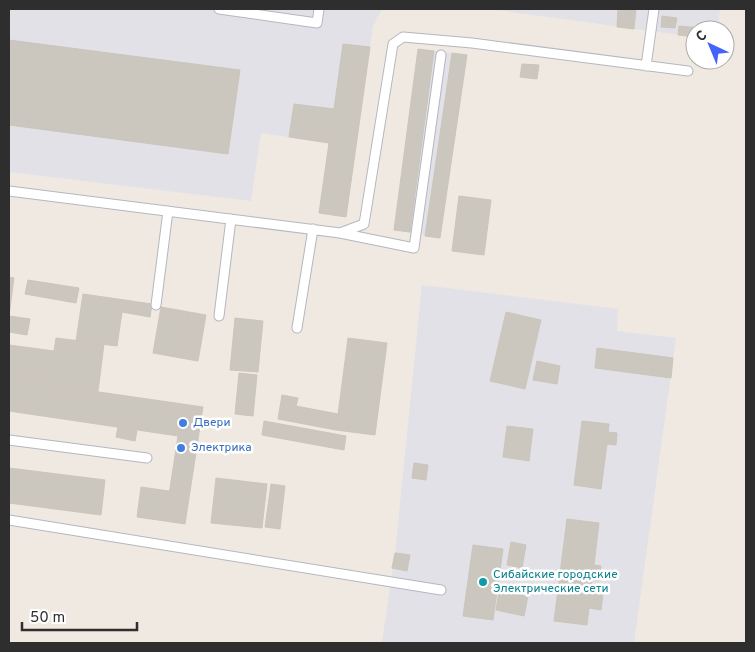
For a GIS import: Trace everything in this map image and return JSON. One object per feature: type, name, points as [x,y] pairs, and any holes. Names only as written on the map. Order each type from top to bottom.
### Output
[{"type":"lane","points":[[219,9],[317,23],[319,9]]},
{"type":"lane","points":[[646,66],[654,9]]},
{"type":"lane","points":[[340,233],[364,224],[393,44],[403,37],[472,43],[688,71]]},
{"type":"lane","points":[[9,191],[313,229],[414,248],[441,55]]},
{"type":"lane","points":[[156,305],[168,211]]},
{"type":"lane","points":[[219,316],[231,219]]},
{"type":"lane","points":[[297,328],[313,229]]},
{"type":"lane","points":[[9,440],[147,458]]},
{"type":"lane","points":[[9,520],[441,590]]},
{"type":"shaded area","points":[[9,9],[382,9],[373,26],[346,217],[319,213],[329,143],[261,133],[251,201],[9,172]]},
{"type":"shaded area","points":[[490,9],[720,9],[719,20],[685,20],[685,36]]},
{"type":"shaded area","points":[[418,49],[466,55],[440,238],[394,230]]},
{"type":"shaded area","points":[[422,285],[618,309],[617,331],[676,338],[634,643],[382,642],[395,553]]},
{"type":"building","points":[[618,9],[636,9],[634,29],[617,27]]},
{"type":"building","points":[[662,16],[677,18],[675,28],[661,27]]},
{"type":"building","points":[[679,26],[685,27],[685,36],[678,35]]},
{"type":"building","points":[[9,40],[240,70],[228,154],[9,125]]},
{"type":"building","points":[[343,44],[370,47],[346,217],[319,213],[329,143],[289,137],[294,104],[334,109]]},
{"type":"building","points":[[418,49],[434,51],[410,232],[394,230]]},
{"type":"building","points":[[452,53],[467,55],[440,238],[425,236]]},
{"type":"building","points":[[522,64],[539,65],[537,79],[520,77]]},
{"type":"building","points":[[459,196],[491,200],[484,255],[452,251]]},
{"type":"building","points":[[9,277],[14,278],[9,316]]},
{"type":"building","points":[[28,280],[79,288],[76,303],[25,294]]},
{"type":"building","points":[[83,294],[152,304],[150,317],[122,312],[117,346],[76,341]]},
{"type":"building","points":[[161,307],[189,312],[181,358],[153,353]]},
{"type":"building","points":[[189,312],[206,315],[198,361],[181,358]]},
{"type":"building","points":[[506,312],[541,320],[525,389],[490,381]]},
{"type":"building","points":[[9,316],[30,319],[27,335],[9,332]]},
{"type":"building","points":[[235,318],[263,321],[258,372],[230,370]]},
{"type":"building","points":[[56,338],[104,344],[98,391],[9,379],[9,345],[54,351]]},
{"type":"building","points":[[348,338],[387,343],[375,435],[336,430]]},
{"type":"building","points":[[597,348],[673,358],[671,378],[595,368]]},
{"type":"building","points":[[537,361],[560,366],[557,384],[533,380]]},
{"type":"building","points":[[239,373],[257,375],[253,416],[235,414]]},
{"type":"building","points":[[9,379],[203,407],[185,524],[165,521],[178,436],[9,411]]},
{"type":"building","points":[[282,395],[298,398],[296,406],[338,414],[336,430],[278,419]]},
{"type":"building","points":[[264,421],[346,436],[344,450],[262,435]]},
{"type":"building","points":[[582,421],[609,424],[608,432],[617,433],[616,445],[607,444],[601,489],[574,485]]},
{"type":"building","points":[[507,426],[533,429],[529,461],[503,457]]},
{"type":"building","points":[[118,427],[137,431],[135,441],[116,437]]},
{"type":"building","points":[[414,463],[428,465],[426,480],[412,478]]},
{"type":"building","points":[[9,468],[105,480],[101,515],[9,503]]},
{"type":"building","points":[[216,478],[267,484],[262,528],[211,523]]},
{"type":"building","points":[[271,484],[285,486],[280,529],[265,527]]},
{"type":"building","points":[[141,487],[169,491],[165,521],[137,517]]},
{"type":"building","points":[[567,519],[599,523],[594,565],[601,566],[599,581],[592,580],[591,593],[603,594],[601,610],[589,608],[587,625],[554,621]]},
{"type":"building","points":[[511,542],[526,545],[522,568],[507,565]]},
{"type":"building","name":"Сибайские городские Электрические сети","points":[[473,545],[503,549],[493,620],[463,616]]},
{"type":"building","points":[[395,553],[410,555],[407,571],[392,568]]},
{"type":"building","points":[[499,591],[528,596],[524,616],[496,610]]},
{"type":"place","name":"Двери","points":[[183,423]]},
{"type":"place","name":"Электрика","points":[[181,448]]},
{"type":"place","name":"Сибайские городские Электрические сети","points":[[483,582]]}]
